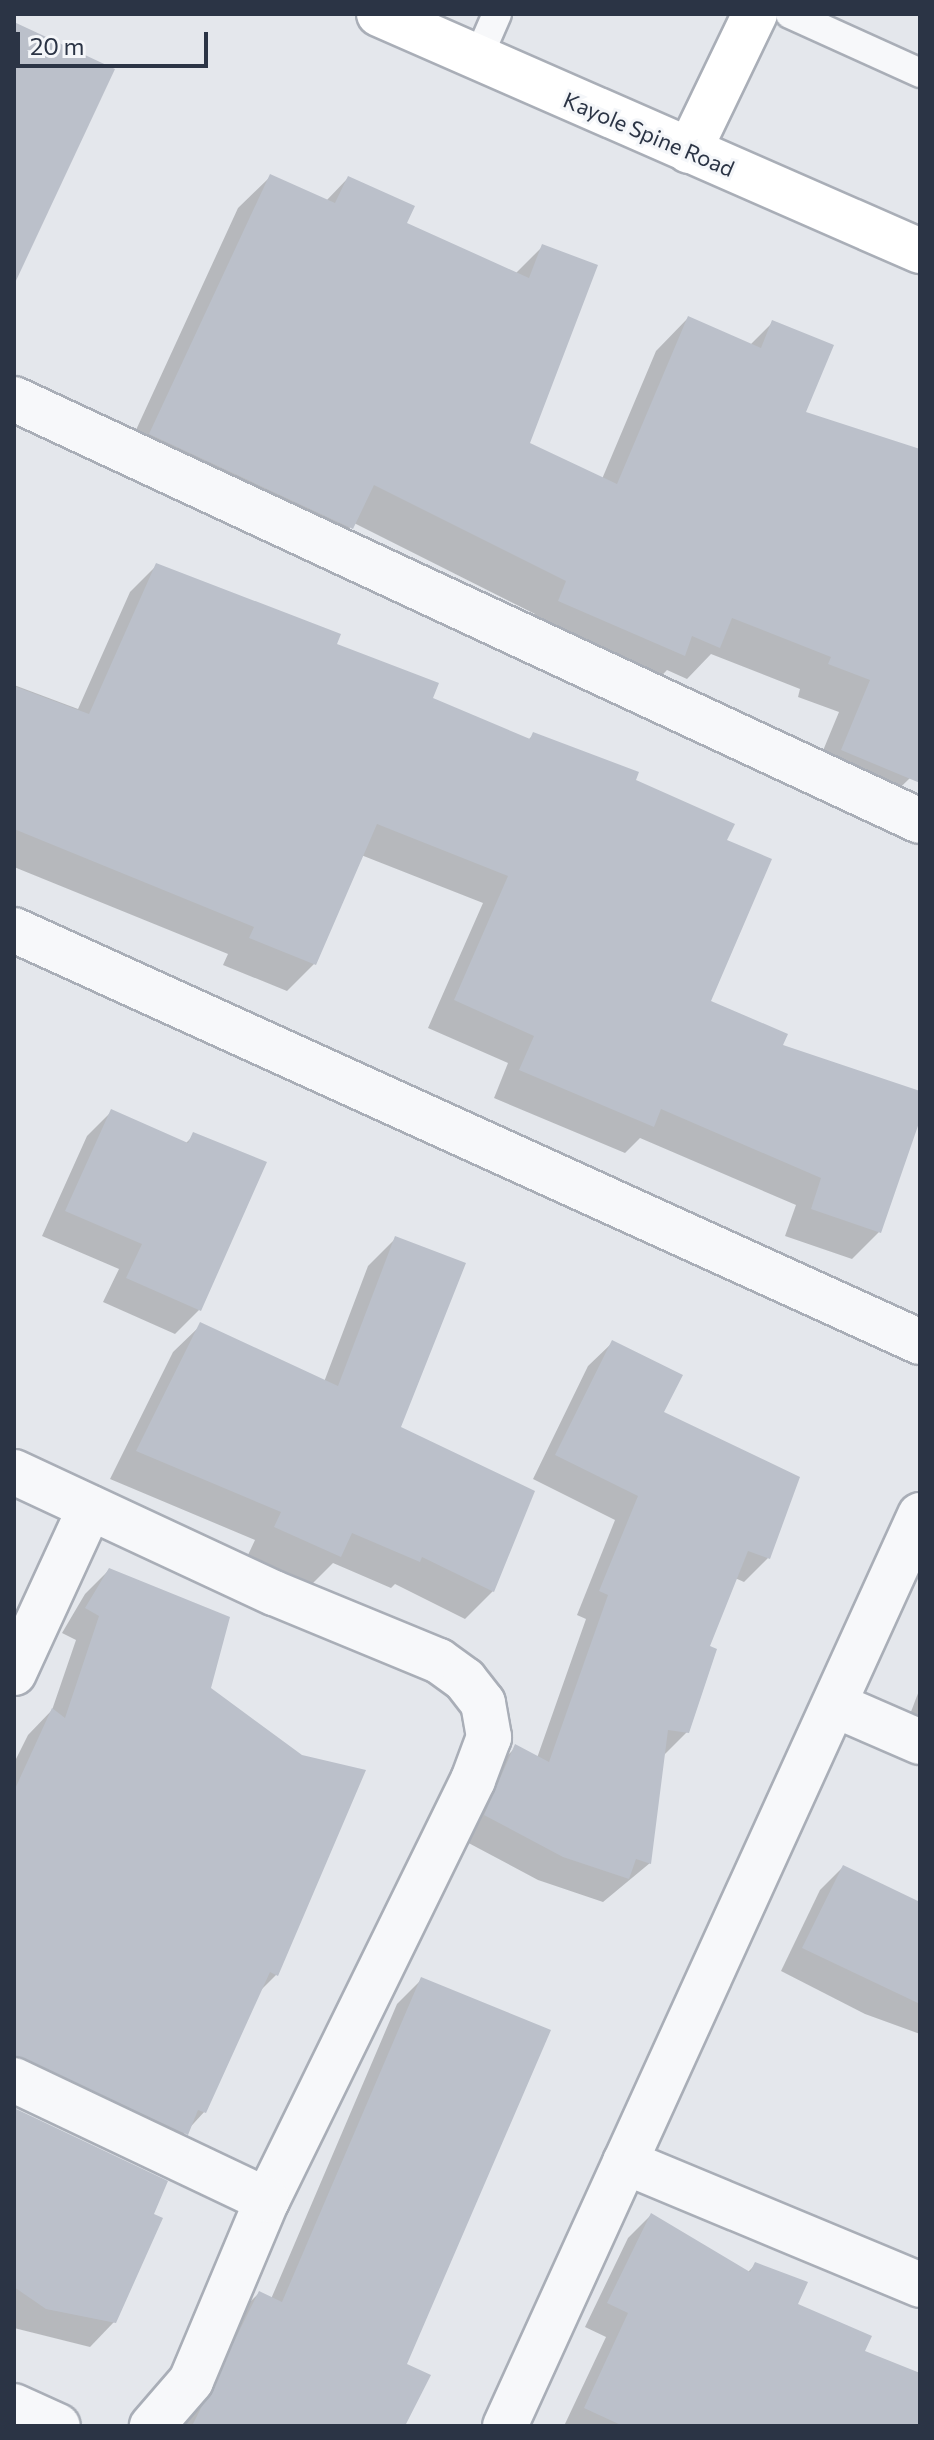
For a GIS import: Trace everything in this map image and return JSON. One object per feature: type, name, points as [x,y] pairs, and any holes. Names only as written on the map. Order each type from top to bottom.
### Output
[{"type":"main road","name":"Kayole Spine Road","points":[[379,14],[477,60],[920,251]]},
{"type":"main road","points":[[689,151],[755,14]]},
{"type":"street","points":[[14,399],[920,821]]},
{"type":"street","points":[[14,930],[920,1342]]},
{"type":"street","points":[[14,1472],[274,1593],[439,1661],[483,1703],[489,1737],[473,1780],[267,2200],[191,2381],[152,2426]]},
{"type":"street","points":[[14,1673],[90,1508]]},
{"type":"street","points":[[505,2426],[920,1515]]},
{"type":"street","points":[[835,1705],[920,1742]]},
{"type":"street","points":[[14,2080],[267,2200]]},
{"type":"street","points":[[625,2162],[920,2285]]},
{"type":"street","points":[[14,2406],[58,2426]]},
{"type":"lane","points":[[477,60],[497,14]]},
{"type":"lane","points":[[790,14],[920,73]]},
{"type":"building","points":[[14,22],[115,69],[14,285]]},
{"type":"building","points":[[270,174],[335,203],[348,176],[415,206],[407,223],[529,278],[542,244],[598,265],[530,443],[617,484],[688,316],[761,348],[772,320],[834,345],[806,412],[920,449],[920,783],[841,750],[870,680],[828,664],[831,657],[732,618],[720,648],[692,636],[685,656],[558,601],[566,581],[374,485],[353,529],[149,434]]},
{"type":"building","points":[[156,563],[341,634],[337,644],[439,683],[433,698],[530,739],[533,732],[639,772],[636,780],[735,824],[727,840],[772,859],[711,1001],[788,1034],[783,1045],[920,1091],[920,1120],[881,1233],[811,1209],[821,1178],[661,1109],[654,1127],[519,1070],[534,1036],[454,1000],[508,876],[377,824],[316,965],[249,938],[254,927],[14,829],[14,686],[89,714]]},
{"type":"building","points":[[111,1109],[188,1143],[193,1132],[267,1162],[201,1311],[126,1278],[142,1244],[65,1211]]},
{"type":"building","points":[[395,1236],[466,1263],[401,1427],[535,1491],[494,1592],[422,1557],[420,1562],[352,1533],[341,1557],[274,1527],[281,1512],[136,1451],[200,1322],[338,1386]]},
{"type":"building","points":[[612,1340],[683,1375],[664,1412],[800,1477],[770,1559],[748,1551],[710,1646],[717,1649],[689,1733],[668,1730],[651,1864],[636,1859],[629,1879],[563,1857],[484,1815],[515,1744],[549,1762],[608,1595],[599,1591],[638,1496],[555,1455]]},
{"type":"building","points":[[109,1568],[230,1617],[211,1688],[302,1755],[366,1770],[278,1976],[270,1972],[206,2113],[198,2110],[188,2135],[14,2055],[14,1791],[52,1708],[65,1718],[99,1616],[85,1608]]},
{"type":"building","points":[[843,1865],[920,1902],[920,2004],[802,1948]]},
{"type":"building","points":[[421,1977],[551,2030],[407,2364],[431,2375],[405,2426],[192,2426],[259,2291],[282,2302]]},
{"type":"building","points":[[14,2108],[168,2181],[154,2214],[163,2218],[116,2323],[46,2309],[14,2287]]},
{"type":"building","points":[[651,2213],[750,2272],[755,2262],[808,2282],[798,2304],[872,2336],[865,2351],[920,2373],[920,2426],[623,2426],[584,2408],[628,2313],[607,2303]]}]
